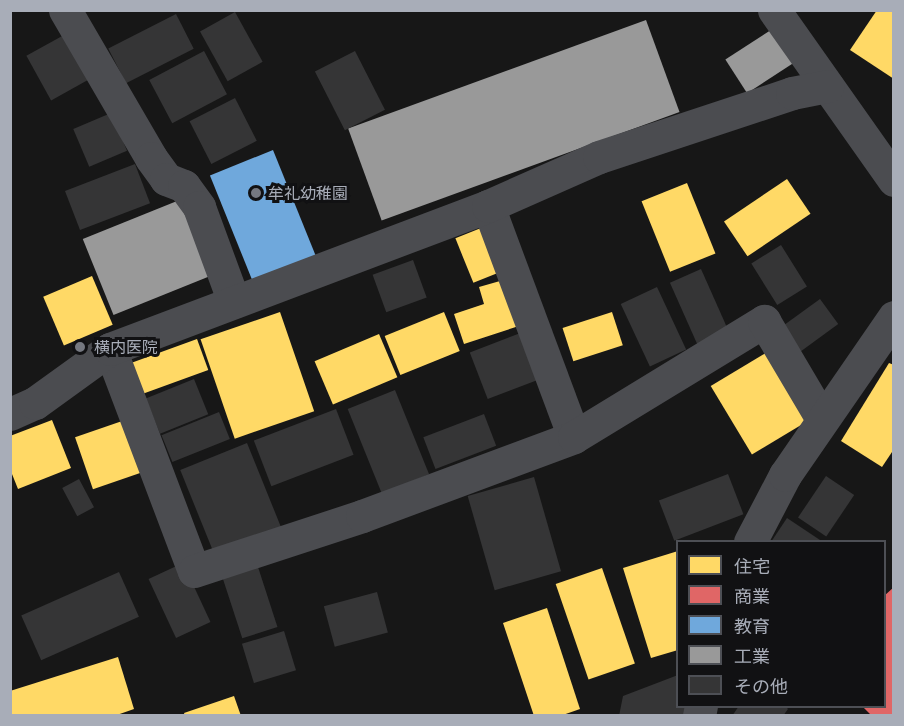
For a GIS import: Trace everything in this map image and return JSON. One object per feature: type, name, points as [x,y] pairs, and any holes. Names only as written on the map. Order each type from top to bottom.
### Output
[{"type":"street","points":[[64,10],[151,158],[166,179],[184,186],[199,207],[234,302]]},
{"type":"street","points":[[774,10],[894,180]]},
{"type":"street","points":[[10,414],[35,404],[110,349],[488,206],[599,157],[792,93],[827,86]]},
{"type":"street","points":[[488,206],[574,437]]},
{"type":"street","points":[[751,540],[784,475],[894,317]]},
{"type":"street","points":[[110,349],[194,571],[362,516],[574,437],[764,321],[822,419]]},
{"type":"building: 住宅","points":[[877,10],[894,10],[894,79],[850,50]]},
{"type":"building: 住宅","points":[[787,179],[810,214],[747,256],[724,221]]},
{"type":"building: 住宅","points":[[687,183],[715,253],[670,272],[642,201]]},
{"type":"building: 住宅","points":[[486,226],[504,271],[473,283],[455,238]]},
{"type":"building: 住宅","points":[[92,276],[113,325],[64,345],[43,297]]},
{"type":"building: 住宅","points":[[507,279],[522,325],[464,344],[454,314],[484,304],[479,287]]},
{"type":"building: 住宅","points":[[280,312],[314,411],[235,439],[201,339]]},
{"type":"building: 住宅","points":[[444,312],[460,351],[400,375],[385,336]]},
{"type":"building: 住宅","points":[[612,312],[623,345],[573,361],[563,328]]},
{"type":"building: 住宅","points":[[379,334],[397,377],[333,405],[315,361]]},
{"type":"building: 住宅","points":[[197,339],[208,370],[142,394],[130,363]]},
{"type":"building: 住宅","points":[[769,351],[810,420],[752,455],[711,386]]},
{"type":"building: 住宅","points":[[889,363],[894,365],[894,449],[882,467],[841,441]]},
{"type":"building: 住宅","points":[[128,419],[146,471],[93,489],[75,437]]},
{"type":"building: 住宅","points":[[52,420],[71,468],[18,489],[10,469],[10,436]]},
{"type":"building: 住宅","points":[[676,552],[676,651],[651,658],[623,568]]},
{"type":"building: 住宅","points":[[602,568],[635,663],[589,679],[556,584]]},
{"type":"building: 住宅","points":[[547,608],[580,709],[560,716],[534,716],[503,623]]},
{"type":"building: 住宅","points":[[118,657],[134,709],[114,716],[10,716],[10,691]]},
{"type":"building: 住宅","points":[[234,696],[241,716],[185,716],[184,713]]},
{"type":"building: 商業","points":[[894,587],[894,716],[872,716],[864,708],[886,708],[886,594]]},
{"type":"building: 教育","points":[[273,150],[316,256],[253,281],[210,175]]},
{"type":"building: 工業","points":[[646,20],[680,112],[382,221],[348,128]]},
{"type":"building: 工業","points":[[774,28],[796,62],[747,93],[725,60]]},
{"type":"building: 工業","points":[[182,199],[213,275],[114,315],[83,239]]},
{"type":"building: その他","points":[[235,12],[263,62],[228,81],[200,31]]},
{"type":"building: その他","points":[[176,14],[194,49],[126,83],[108,49]]},
{"type":"building: その他","points":[[64,35],[89,80],[51,100],[26,56]]},
{"type":"building: その他","points":[[204,51],[227,94],[172,123],[149,80]]},
{"type":"building: その他","points":[[355,51],[385,110],[345,130],[315,71]]},
{"type":"building: その他","points":[[235,98],[257,141],[211,164],[190,121]]},
{"type":"building: その他","points":[[111,113],[127,151],[89,167],[73,129]]},
{"type":"building: その他","points":[[135,164],[150,203],[80,230],[65,191]]},
{"type":"building: その他","points":[[781,245],[807,287],[777,305],[751,264]]},
{"type":"building: その他","points":[[413,260],[427,298],[386,312],[373,275]]},
{"type":"building: その他","points":[[701,269],[731,336],[700,350],[670,283]]},
{"type":"building: その他","points":[[657,287],[686,350],[650,366],[621,304]]},
{"type":"building: その他","points":[[820,299],[838,324],[796,355],[778,330]]},
{"type":"building: その他","points":[[523,332],[541,379],[488,399],[470,352]]},
{"type":"building: その他","points":[[194,379],[208,414],[160,434],[146,398]]},
{"type":"building: その他","points":[[395,390],[429,474],[382,493],[348,409]]},
{"type":"building: その他","points":[[336,409],[354,455],[271,486],[254,441]]},
{"type":"building: その他","points":[[219,412],[230,439],[172,462],[162,435]]},
{"type":"building: その他","points":[[484,414],[496,446],[436,469],[423,437]]},
{"type":"building: その他","points":[[247,443],[283,531],[216,558],[180,470]]},
{"type":"building: その他","points":[[728,474],[743,514],[674,541],[659,501]]},
{"type":"building: その他","points":[[826,476],[854,495],[826,536],[798,517]]},
{"type":"building: その他","points":[[534,477],[561,571],[495,590],[468,496]]},
{"type":"building: その他","points":[[79,479],[94,507],[77,516],[62,488]]},
{"type":"building: その他","points":[[787,518],[820,540],[772,540]]},
{"type":"building: その他","points":[[183,563],[210,622],[176,638],[149,579]]},
{"type":"building: その他","points":[[258,567],[277,627],[242,638],[223,578]]},
{"type":"building: その他","points":[[119,572],[139,617],[41,660],[21,616]]},
{"type":"building: その他","points":[[377,592],[388,633],[335,647],[324,606]]},
{"type":"building: その他","points":[[284,631],[296,670],[254,683],[242,644]]},
{"type":"building: その他","points":[[676,676],[676,708],[691,708],[689,716],[619,716],[623,696]]},
{"type":"building: その他","points":[[738,708],[788,709],[783,716],[732,716]]},
{"type":"place","name":"牟礼幼稚園","points":[[256,193]]},
{"type":"place","name":"横内医院","points":[[80,347]]}]
